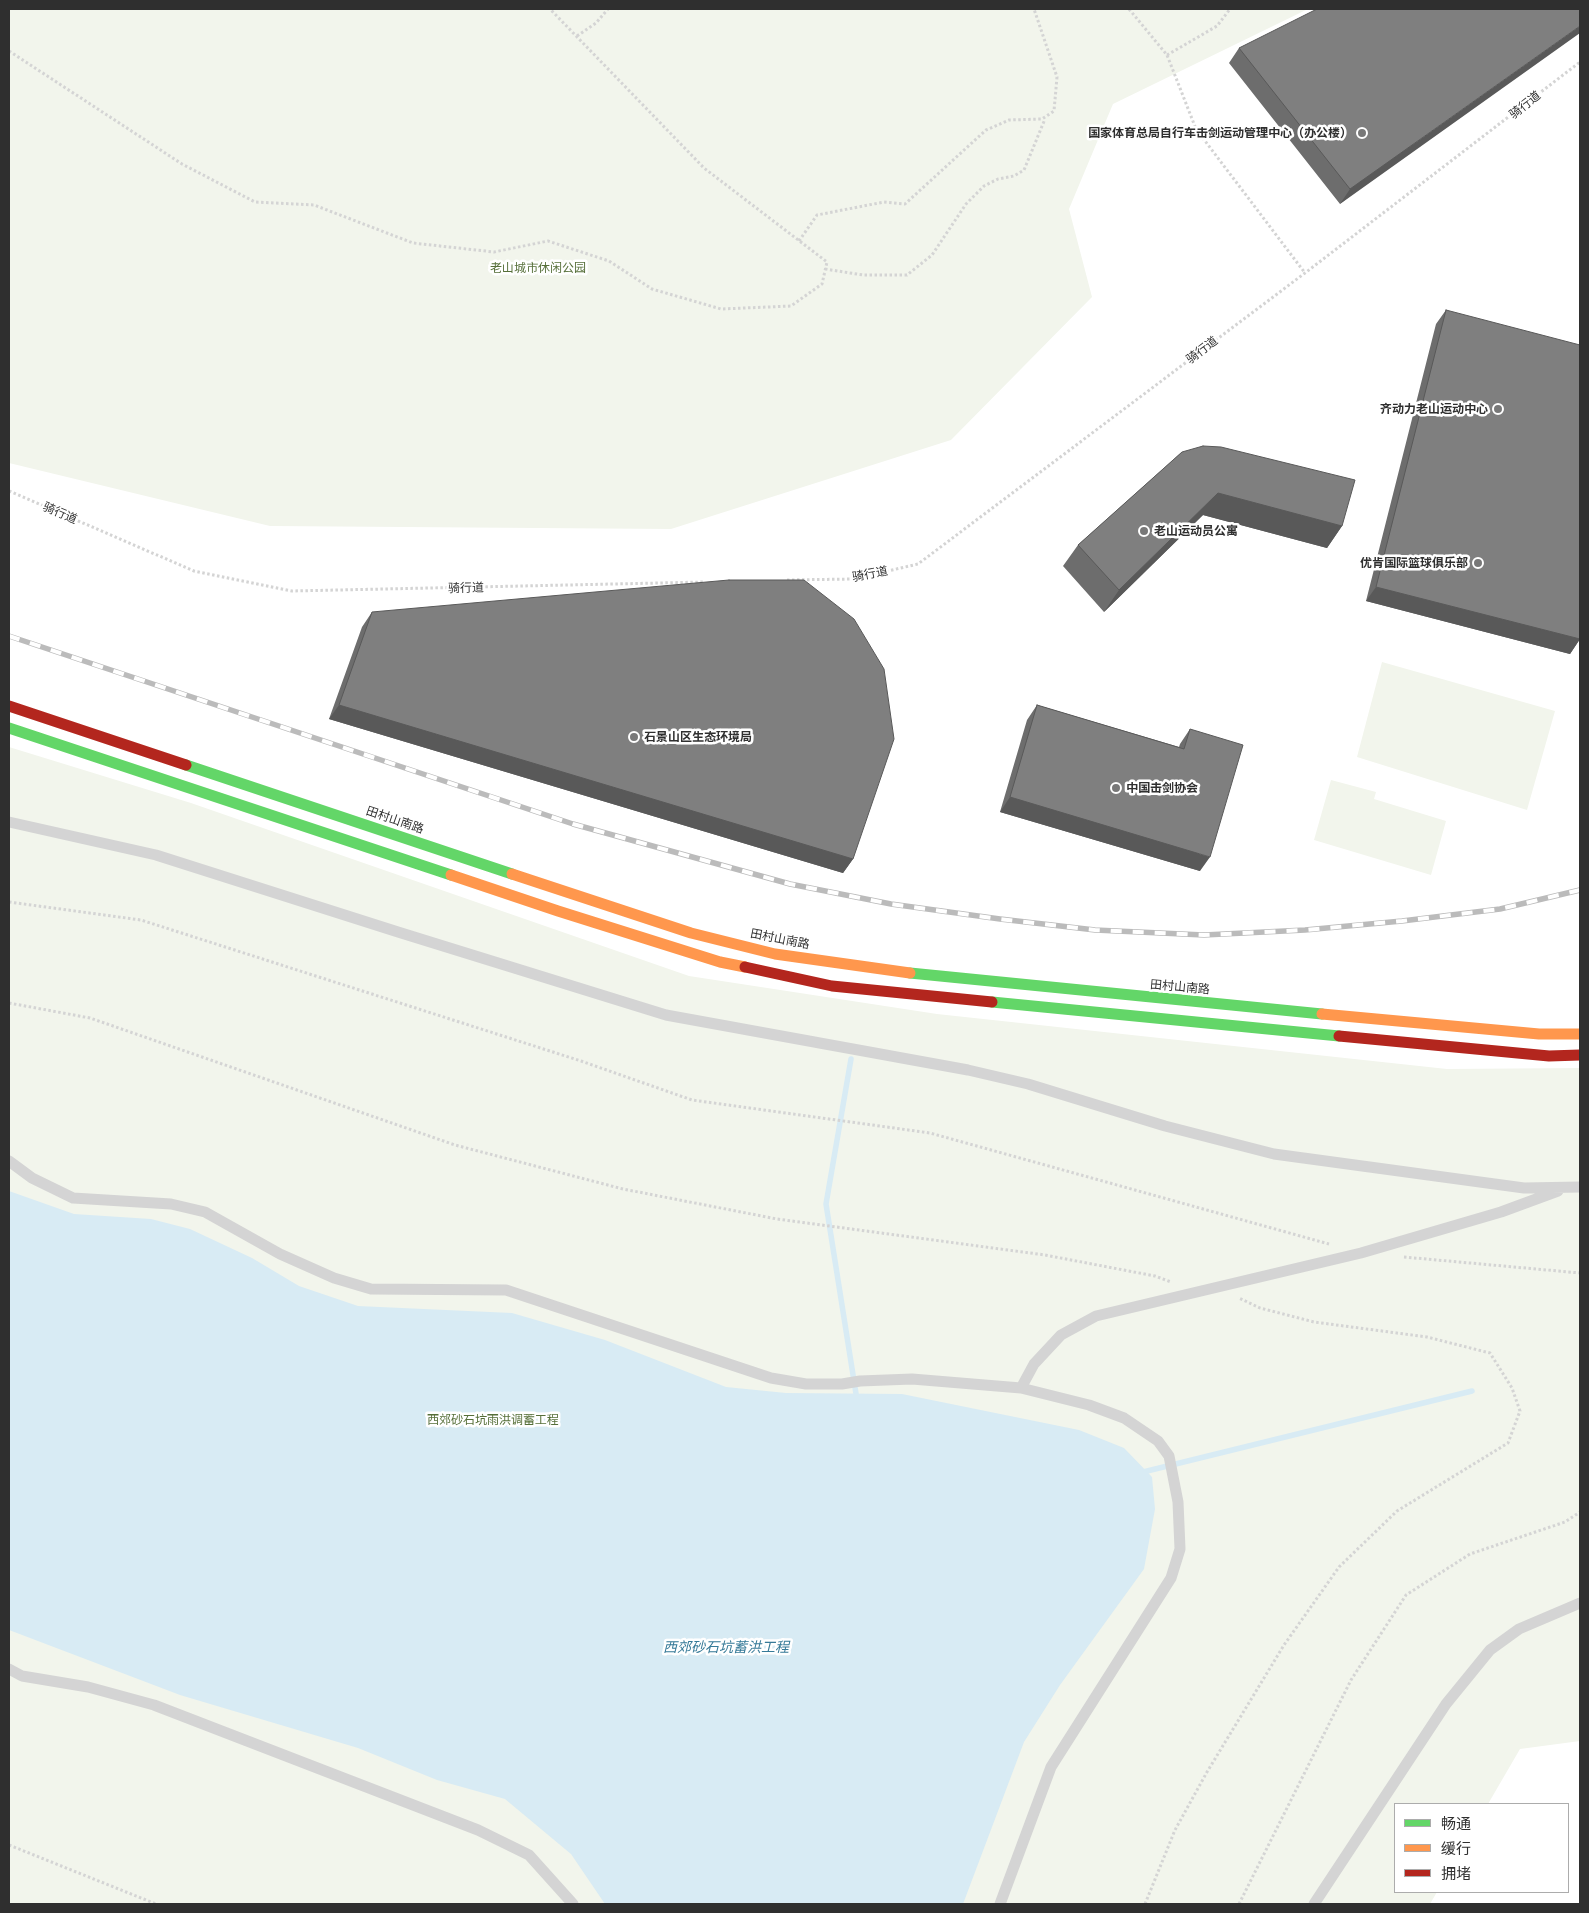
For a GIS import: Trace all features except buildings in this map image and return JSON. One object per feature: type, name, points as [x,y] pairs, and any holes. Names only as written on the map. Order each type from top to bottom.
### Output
[{"type":"main road","name":"田村山南路","points":[[9,706],[690,933],[776,954],[878,970],[1181,1001],[1539,1034],[1580,1034]]},
{"type":"main road","points":[[9,728],[189,786],[558,911],[720,962],[832,986],[1424,1045],[1549,1056],[1580,1055]]},
{"type":"lane","points":[[9,822],[156,855],[666,1015],[968,1070],[1028,1084],[1165,1126],[1274,1154],[1524,1188],[1580,1187]]},
{"type":"lane","points":[[9,1161],[32,1178],[73,1198],[171,1204],[205,1212],[298,1262],[334,1278],[371,1289],[506,1290],[771,1378],[806,1384],[845,1384],[860,1381],[912,1378],[1022,1388],[1090,1405],[1124,1418],[1158,1441],[1169,1456],[1178,1502],[1180,1549],[1171,1578],[1051,1767],[1000,1904]]},
{"type":"lane","points":[[1022,1388],[1034,1364],[1061,1335],[1096,1316],[1361,1253],[1501,1212],[1580,1182]]},
{"type":"lane","points":[[1314,1904],[1446,1704],[1490,1650],[1518,1629],[1580,1603]]},
{"type":"lane","points":[[9,1669],[22,1676],[88,1687],[154,1705],[478,1830],[529,1855],[573,1904]]},
{"type":"path","points":[[9,51],[182,164],[255,202],[314,205],[414,243],[494,252],[548,241],[609,261],[652,290],[721,309],[791,306],[822,284],[827,262],[704,168],[550,9]]},
{"type":"path","points":[[576,36],[596,23],[608,9]]},
{"type":"path","points":[[799,241],[817,215],[884,202],[905,204],[986,130],[1009,120],[1042,119],[1054,111],[1057,77],[1034,9]]},
{"type":"path","points":[[1129,9],[1167,55],[1196,128],[1305,273]]},
{"type":"path","points":[[1167,55],[1217,26],[1230,9]]},
{"type":"path","name":"骑行道","points":[[784,580],[853,579],[918,564],[1305,273],[1580,62]]},
{"type":"path","points":[[825,269],[863,275],[907,275],[932,255],[966,204],[984,186],[1024,170],[1046,117]]},
{"type":"path","name":"骑行道","points":[[9,491],[194,571],[292,591],[715,582]]},
{"type":"path","points":[[9,902],[141,920],[581,1061],[692,1100],[930,1133],[1332,1245]]},
{"type":"path","points":[[9,1003],[90,1018],[455,1145],[623,1189],[777,1219],[1046,1255],[1155,1276],[1172,1282]]},
{"type":"path","points":[[1399,1256],[1580,1273]]},
{"type":"path","points":[[1145,1904],[1175,1830],[1208,1772],[1284,1645],[1339,1567],[1397,1511],[1508,1443],[1520,1411],[1512,1388],[1490,1352],[1427,1337],[1314,1322],[1260,1308],[1216,1288]]},
{"type":"path","points":[[1239,1904],[1351,1680],[1406,1595],[1470,1554],[1566,1522],[1580,1512]]},
{"type":"path","points":[[9,1845],[156,1904]]},
{"type":"green space","name":"老山城市休闲公园","points":[[9,9],[1308,9],[1113,104],[1069,209],[1092,297],[951,440],[671,529],[270,526],[9,463]]},
{"type":"green space","points":[[1382,662],[1555,711],[1527,810],[1357,757]]},
{"type":"green space","name":"西郊砂石坑雨洪调蓄工程","points":[[9,747],[191,803],[689,976],[937,1014],[1447,1069],[1580,1068],[1580,1741],[1520,1749],[1489,1803],[1394,1803],[1394,1893],[1436,1893],[1430,1904],[9,1904]]},
{"type":"green space","points":[[1331,780],[1376,792],[1374,799],[1446,821],[1431,875],[1314,840]]},
{"type":"water","name":"西郊砂石坑蓄洪工程","points":[[9,1191],[74,1214],[151,1219],[190,1229],[252,1258],[299,1286],[358,1306],[512,1313],[605,1340],[726,1387],[786,1393],[902,1394],[1079,1430],[1124,1448],[1152,1477],[1155,1509],[1144,1569],[1060,1685],[1024,1742],[963,1904],[605,1904],[571,1854],[505,1799],[437,1780],[358,1748],[180,1695],[9,1630]]},
{"type":"waterway","points":[[851,1059],[826,1204],[857,1400]]},
{"type":"waterway","points":[[1139,1473],[1472,1391]]},
{"type":"railway","points":[[9,636],[573,824],[790,884],[891,904],[1095,930],[1204,935],[1305,930],[1402,921],[1500,909],[1580,890]]},
{"type":"traffic: fast","points":[[9,728],[451,875]]},
{"type":"traffic: fast","points":[[186,765],[512,874]]},
{"type":"traffic: fast","points":[[910,973],[1322,1014]]},
{"type":"traffic: fast","points":[[992,1002],[1339,1036]]},
{"type":"traffic: slow","points":[[512,874],[691,933],[775,954],[910,973]]},
{"type":"traffic: slow","points":[[451,875],[720,962],[745,967]]},
{"type":"traffic: slow","points":[[1322,1014],[1539,1034],[1580,1034]]},
{"type":"traffic: jam","points":[[9,706],[186,765]]},
{"type":"traffic: jam","points":[[745,967],[832,986],[992,1002]]},
{"type":"traffic: jam","points":[[1339,1036],[1549,1056],[1580,1055]]},
{"type":"place","name":"国家体育总局自行车击剑运动管理中心（办公楼）","points":[[1362,133]]},
{"type":"place","name":"齐动力老山运动中心","points":[[1498,409]]},
{"type":"place","name":"老山运动员公寓","points":[[1144,531]]},
{"type":"place","name":"优肯国际篮球俱乐部","points":[[1478,563]]},
{"type":"place","name":"石景山区生态环境局","points":[[634,737]]},
{"type":"place","name":"中国击剑协会","points":[[1116,788]]}]
